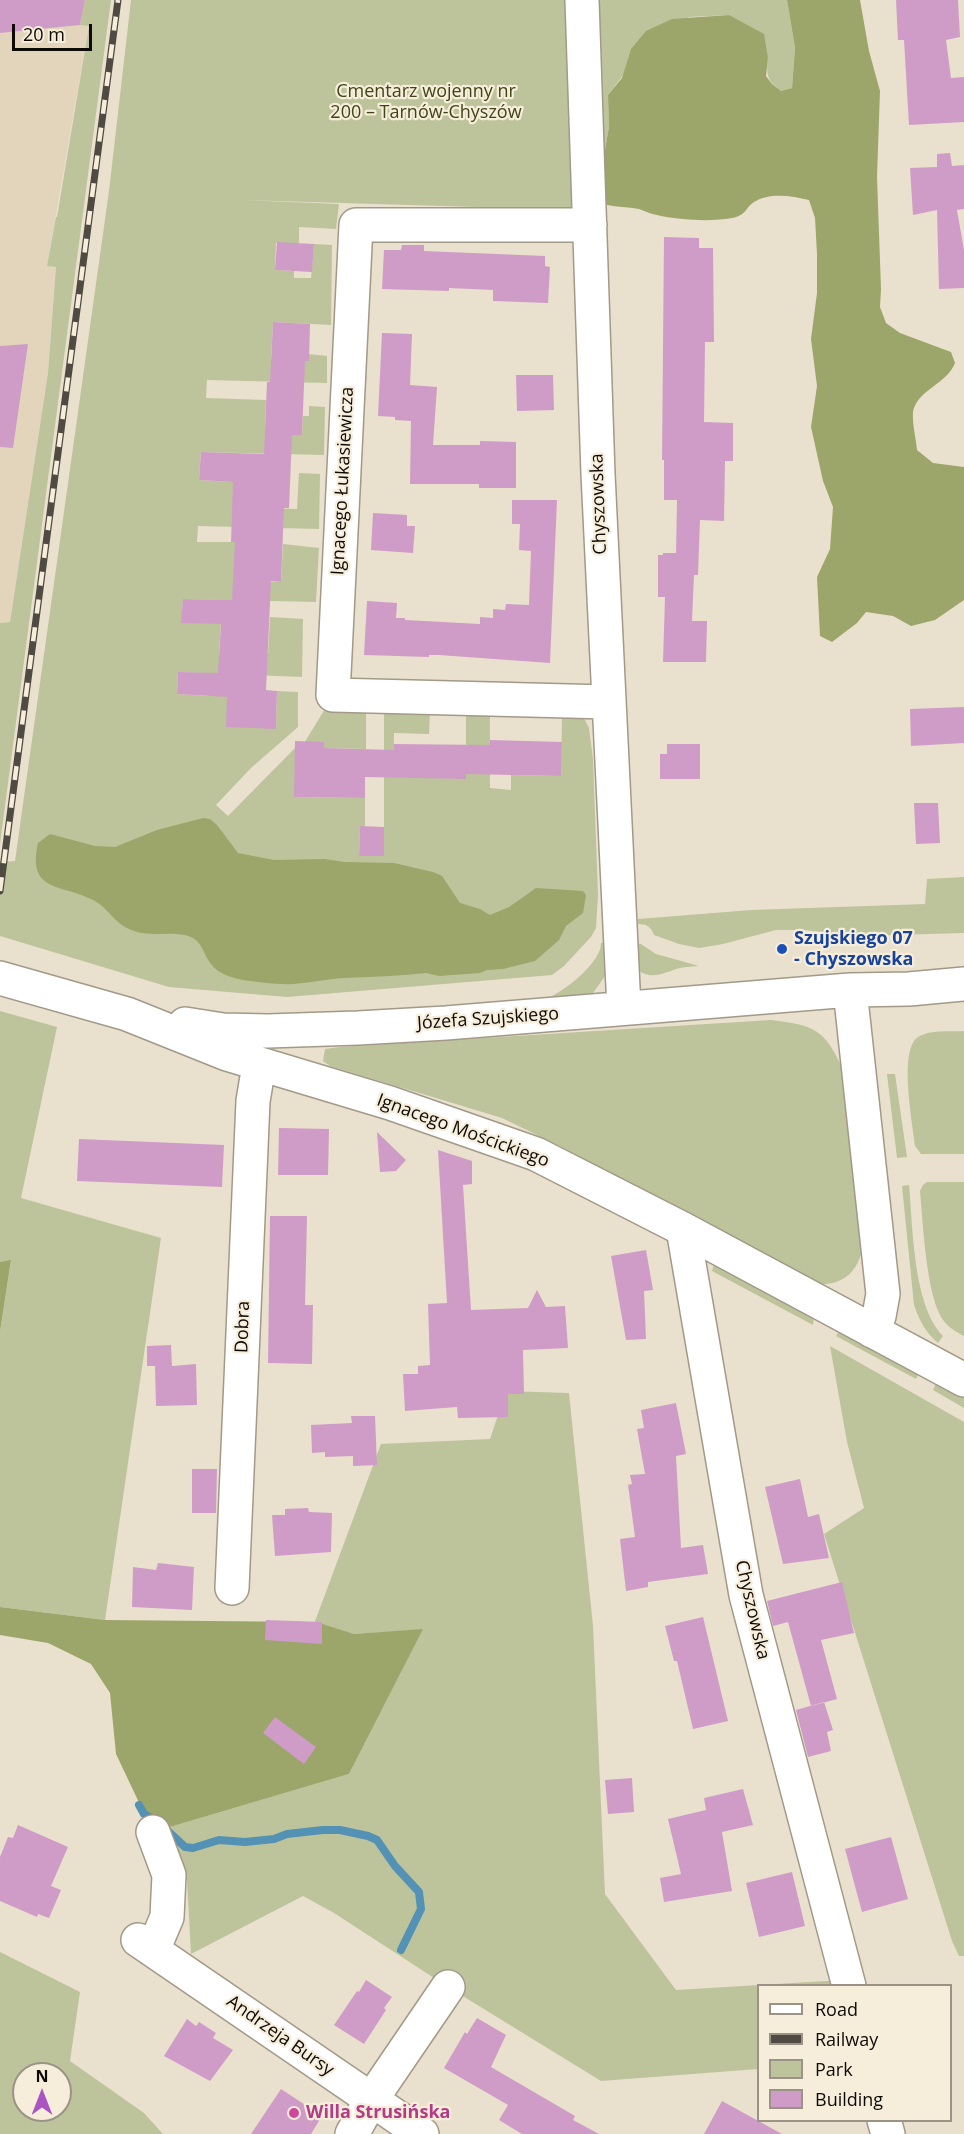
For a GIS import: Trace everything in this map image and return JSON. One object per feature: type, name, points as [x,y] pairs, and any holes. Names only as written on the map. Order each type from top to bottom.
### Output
[{"type":"street","name":"Chyszowska","points":[[582,0],[598,474],[624,1008]]},
{"type":"street","name":"Ignacego Łukasiewicza","points":[[590,225],[356,225],[333,695],[608,702]]},
{"type":"street","name":"Ignacego Mościckiego","points":[[0,978],[127,1014],[259,1065],[390,1103],[536,1154],[683,1229],[964,1380]]},
{"type":"street","name":"Józefa Szujskiego","points":[[127,1014],[223,1030],[268,1031],[446,1023],[850,990],[964,984]]},
{"type":"street","points":[[850,990],[883,1294],[879,1316],[872,1330]]},
{"type":"street","name":"Dobra","points":[[232,1588],[253,1101],[259,1065]]},
{"type":"street","name":"Chyszowska","points":[[683,1229],[746,1595],[848,1984]]},
{"type":"street","name":"Andrzeja Bursy","points":[[153,1833],[170,1875],[167,1917],[146,1945],[422,2134]]},
{"type":"street","points":[[352,2134],[371,2100],[448,1987]]},
{"type":"shaded area","points":[[0,0],[85,0],[81,25],[89,25],[47,266],[56,267],[48,373],[10,622],[0,623]]},
{"type":"green space","points":[[85,0],[111,0],[0,844],[0,623],[10,622],[48,373],[56,267],[47,266],[89,26],[80,25]]},
{"type":"green space","name":"Cmentarz wojenny nr 200 – Tarnów-Chyszów","points":[[131,0],[571,0],[577,210],[242,200],[339,204],[336,229],[299,227],[299,243],[276,243],[275,270],[294,271],[294,278],[311,278],[314,244],[332,245],[331,325],[273,322],[271,359],[308,361],[309,354],[327,356],[327,383],[207,380],[206,398],[266,400],[265,434],[302,435],[303,416],[309,416],[309,406],[325,407],[324,455],[201,452],[199,480],[233,482],[233,507],[297,509],[299,473],[320,474],[319,529],[198,526],[197,542],[245,542],[234,580],[281,582],[283,544],[319,548],[316,602],[183,599],[182,623],[221,623],[219,653],[268,654],[270,617],[303,619],[302,677],[178,672],[177,694],[208,696],[239,689],[276,728],[277,691],[298,692],[298,727],[251,768],[216,805],[228,816],[295,748],[295,797],[365,798],[365,826],[360,827],[359,856],[384,856],[384,711],[430,712],[429,734],[394,733],[394,777],[466,745],[466,711],[490,712],[490,788],[511,790],[511,775],[561,776],[562,716],[584,718],[589,728],[593,759],[598,895],[596,928],[591,937],[564,966],[552,975],[287,997],[169,987],[0,936],[0,862],[15,861],[109,191]]},
{"type":"green space","points":[[593,0],[787,0],[795,48],[792,88],[781,91],[773,84],[767,68],[768,58],[729,15],[689,17],[630,52],[624,74],[608,95],[609,127],[599,184]]},
{"type":"green space","points":[[787,0],[860,0],[869,51],[880,91],[877,177],[880,307],[886,323],[900,333],[951,352],[955,363],[946,376],[926,392],[916,404],[913,412],[914,426],[917,450],[933,463],[964,467],[964,600],[935,620],[911,626],[893,616],[866,612],[857,623],[832,642],[820,636],[817,577],[830,549],[833,507],[823,481],[811,427],[817,386],[811,339],[817,293],[817,254],[815,218],[809,200],[788,196],[767,197],[751,204],[737,217],[714,220],[685,219],[607,205],[599,184],[609,127],[608,95],[622,78],[631,49],[646,31],[672,19],[729,15],[764,34],[768,58],[766,76],[781,91],[792,88],[795,48]]},
{"type":"green space","points":[[325,709],[366,711],[366,749],[324,748],[324,742],[310,742],[301,748]]},
{"type":"green space","points":[[203,818],[210,819],[217,825],[238,853],[274,860],[325,859],[344,862],[394,863],[433,872],[442,876],[460,903],[480,909],[490,915],[509,907],[536,888],[583,891],[586,895],[583,913],[566,926],[559,940],[535,961],[503,969],[439,976],[426,973],[274,984],[239,979],[221,972],[211,964],[199,944],[186,935],[149,934],[127,928],[97,902],[49,884],[37,870],[38,843],[50,834],[95,846],[115,847],[157,830]]},
{"type":"green space","points":[[964,877],[964,933],[858,936],[804,930],[776,930],[699,948],[654,935],[648,927],[638,924],[638,919],[751,910],[925,904],[927,879]]},
{"type":"green space","points":[[609,942],[608,972],[593,993],[552,996],[575,981],[596,958],[601,943]]},
{"type":"green space","points":[[633,943],[641,944],[656,954],[699,966],[680,968],[659,975],[648,975],[638,970]]},
{"type":"green space","points":[[0,1011],[57,1027],[21,1198],[161,1238],[105,1620],[0,1607],[0,1332],[11,1261],[0,1262]]},
{"type":"green space","points":[[771,1020],[808,1027],[824,1037],[843,1070],[862,1249],[853,1271],[834,1283],[817,1284],[564,1148],[502,1118],[330,1066],[323,1061],[325,1049],[340,1047]]},
{"type":"green space","points":[[964,1031],[964,1154],[921,1154],[915,1146],[908,1088],[909,1056],[912,1045],[923,1034]]},
{"type":"green space","points":[[887,1074],[895,1074],[907,1157],[897,1158]]},
{"type":"green space","points":[[927,1182],[964,1182],[964,1336],[942,1319],[931,1289],[920,1191]]},
{"type":"green space","points":[[909,1185],[916,1265],[926,1305],[933,1322],[943,1336],[938,1343],[923,1326],[914,1305],[902,1186]]},
{"type":"green space","points":[[11,1260],[0,1332],[0,1262]]},
{"type":"green space","points":[[714,1264],[814,1315],[813,1325],[712,1271]]},
{"type":"green space","points":[[840,1329],[920,1371],[916,1379],[836,1336]]},
{"type":"green space","points":[[830,1346],[964,1422],[964,1956],[959,1956],[952,1941],[824,1534],[864,1508],[847,1442]]},
{"type":"green space","points":[[937,1381],[964,1396],[964,1408],[933,1390]]},
{"type":"green space","points":[[506,1391],[569,1393],[593,1626],[605,1894],[676,1990],[757,1985],[757,2069],[601,2081],[448,1987],[334,1913],[303,1896],[191,1954],[187,1880],[174,1869],[153,1832],[349,1774],[422,1630],[354,1634],[314,1624],[381,1444],[490,1439]]},
{"type":"green space","points":[[0,1607],[105,1620],[316,1622],[354,1634],[423,1629],[349,1774],[153,1832],[116,1754],[110,1693],[91,1664],[48,1643],[0,1635]]},
{"type":"green space","points":[[0,1952],[80,1992],[71,2062],[12,2062],[12,2122],[72,2122],[72,2062],[144,2113],[163,2134],[0,2134]]},
{"type":"green space","points":[[843,1980],[844,1984],[776,1984]]},
{"type":"building","points":[[0,0],[85,0],[80,25],[0,33]]},
{"type":"building","points":[[896,0],[958,0],[960,37],[946,40],[951,78],[964,77],[964,122],[909,125],[904,40],[898,40]]},
{"type":"building","points":[[950,153],[952,166],[964,165],[964,209],[957,210],[964,250],[964,288],[939,289],[937,210],[913,215],[910,168],[937,167],[937,154]]},
{"type":"building","points":[[664,237],[699,238],[699,248],[713,248],[714,342],[705,342],[704,422],[733,423],[733,461],[725,461],[724,521],[700,520],[698,575],[694,575],[692,621],[707,621],[706,662],[663,662],[665,597],[658,597],[658,555],[676,553],[677,500],[664,500],[664,460],[662,460]]},
{"type":"building","points":[[277,242],[314,244],[312,272],[275,270]]},
{"type":"building","points":[[402,245],[424,245],[424,251],[545,256],[545,266],[550,267],[548,303],[493,301],[493,290],[382,289],[384,250],[401,250]]},
{"type":"building","points":[[273,322],[310,324],[309,361],[305,361],[302,435],[292,435],[289,508],[284,508],[281,582],[271,581],[266,690],[277,691],[276,729],[226,727],[227,697],[177,694],[178,672],[218,673],[221,624],[181,623],[183,599],[232,600],[235,542],[231,542],[233,482],[199,480],[201,452],[264,454],[267,382],[270,382]]},
{"type":"building","points":[[382,333],[412,334],[410,385],[437,387],[433,445],[480,445],[480,441],[516,442],[516,488],[479,488],[479,484],[410,484],[411,421],[378,416]]},
{"type":"building","points":[[28,344],[13,448],[0,447],[0,346]]},
{"type":"building","points":[[516,375],[553,375],[554,410],[517,411]]},
{"type":"building","points":[[512,500],[557,500],[550,663],[439,655],[429,655],[429,657],[364,655],[367,601],[397,603],[396,618],[405,618],[405,620],[480,624],[480,617],[493,618],[493,609],[505,610],[506,604],[529,605],[531,551],[519,550],[520,524],[512,524]]},
{"type":"building","points":[[373,513],[407,515],[407,526],[415,526],[413,553],[371,550]]},
{"type":"building","points":[[964,707],[964,743],[911,746],[910,709]]},
{"type":"building","points":[[490,740],[562,742],[561,776],[466,774],[466,779],[365,777],[365,798],[294,797],[295,741],[324,742],[324,748],[394,750],[394,744],[490,745]]},
{"type":"building","points":[[667,744],[700,744],[700,779],[660,779],[660,754],[667,754]]},
{"type":"building","points":[[914,803],[938,803],[940,843],[916,844]]},
{"type":"building","points":[[360,826],[384,827],[384,856],[359,856]]},
{"type":"building","points":[[279,1128],[329,1129],[328,1175],[278,1175]]},
{"type":"building","points":[[377,1132],[406,1160],[396,1171],[380,1172]]},
{"type":"building","points":[[79,1139],[224,1145],[222,1187],[77,1181]]},
{"type":"building","points":[[438,1150],[472,1161],[472,1184],[463,1185],[471,1310],[528,1308],[537,1290],[546,1307],[565,1306],[568,1348],[523,1350],[524,1394],[508,1394],[508,1417],[458,1418],[457,1407],[405,1411],[403,1374],[418,1374],[418,1366],[430,1365],[428,1304],[447,1303]]},
{"type":"building","points":[[270,1216],[307,1216],[305,1305],[313,1305],[312,1364],[268,1363]]},
{"type":"building","points":[[646,1250],[653,1290],[644,1291],[646,1339],[626,1340],[611,1256]]},
{"type":"building","points":[[171,1345],[172,1366],[196,1364],[197,1405],[156,1406],[155,1366],[147,1366],[147,1346]]},
{"type":"building","points":[[676,1403],[686,1454],[676,1456],[681,1548],[703,1545],[708,1574],[648,1582],[648,1587],[626,1591],[620,1539],[635,1537],[628,1485],[632,1484],[630,1475],[645,1474],[637,1429],[644,1428],[641,1410]]},
{"type":"building","points":[[351,1416],[375,1416],[377,1465],[353,1466],[353,1456],[325,1457],[325,1452],[312,1453],[311,1425],[352,1423]]},
{"type":"building","points":[[192,1469],[217,1469],[216,1513],[192,1513]]},
{"type":"building","points":[[800,1479],[808,1517],[819,1514],[829,1558],[783,1564],[765,1487]]},
{"type":"building","points":[[308,1508],[309,1512],[332,1513],[331,1552],[275,1556],[272,1515],[285,1515],[285,1509]]},
{"type":"building","points":[[158,1563],[194,1567],[192,1610],[132,1607],[133,1567],[156,1570]]},
{"type":"building","points":[[842,1582],[854,1633],[821,1640],[837,1699],[811,1706],[788,1622],[773,1626],[767,1601]]},
{"type":"building","points":[[703,1617],[728,1721],[693,1729],[677,1661],[674,1661],[665,1626]]},
{"type":"building","points":[[266,1620],[322,1622],[322,1644],[265,1640]]},
{"type":"building","points":[[824,1702],[833,1730],[827,1732],[831,1751],[808,1757],[796,1710]]},
{"type":"building","points":[[275,1717],[316,1747],[304,1764],[263,1733]]},
{"type":"building","points":[[632,1778],[634,1812],[608,1814],[605,1780]]},
{"type":"building","points":[[743,1789],[753,1825],[722,1832],[732,1891],[664,1902],[660,1878],[681,1874],[668,1819],[706,1810],[704,1798]]},
{"type":"building","points":[[18,1825],[68,1847],[51,1886],[61,1890],[49,1918],[38,1914],[37,1917],[0,1901],[0,1857],[8,1837],[13,1838]]},
{"type":"building","points":[[891,1837],[908,1899],[862,1912],[845,1849]]},
{"type":"building","points":[[792,1872],[805,1926],[759,1937],[746,1883]]},
{"type":"building","points":[[366,1980],[392,1997],[364,2044],[334,2025]]},
{"type":"building","points":[[477,2018],[506,2035],[491,2067],[575,2116],[573,2120],[599,2134],[522,2134],[499,2120],[508,2105],[444,2068],[465,2032],[467,2034]]},
{"type":"building","points":[[187,2019],[196,2026],[199,2022],[216,2033],[213,2038],[233,2050],[210,2081],[164,2056]]},
{"type":"building","name":"Willa Strusińska","points":[[281,2089],[322,2116],[311,2134],[251,2134]]},
{"type":"building","points":[[722,2101],[782,2134],[704,2134]]},
{"type":"waterway","points":[[139,1805],[144,1814],[157,1821],[185,1847],[193,1848],[219,1840],[245,1842],[274,1839],[287,1834],[323,1830],[340,1830],[377,1840],[395,1866],[419,1892],[421,1909],[401,1950]]},
{"type":"railway","points":[[0,891],[118,0]]},
{"type":"place","name":"Szujskiego 07 - Chyszowska","points":[[782,949]]},
{"type":"place","name":"Willa Strusińska","points":[[294,2113]]}]
